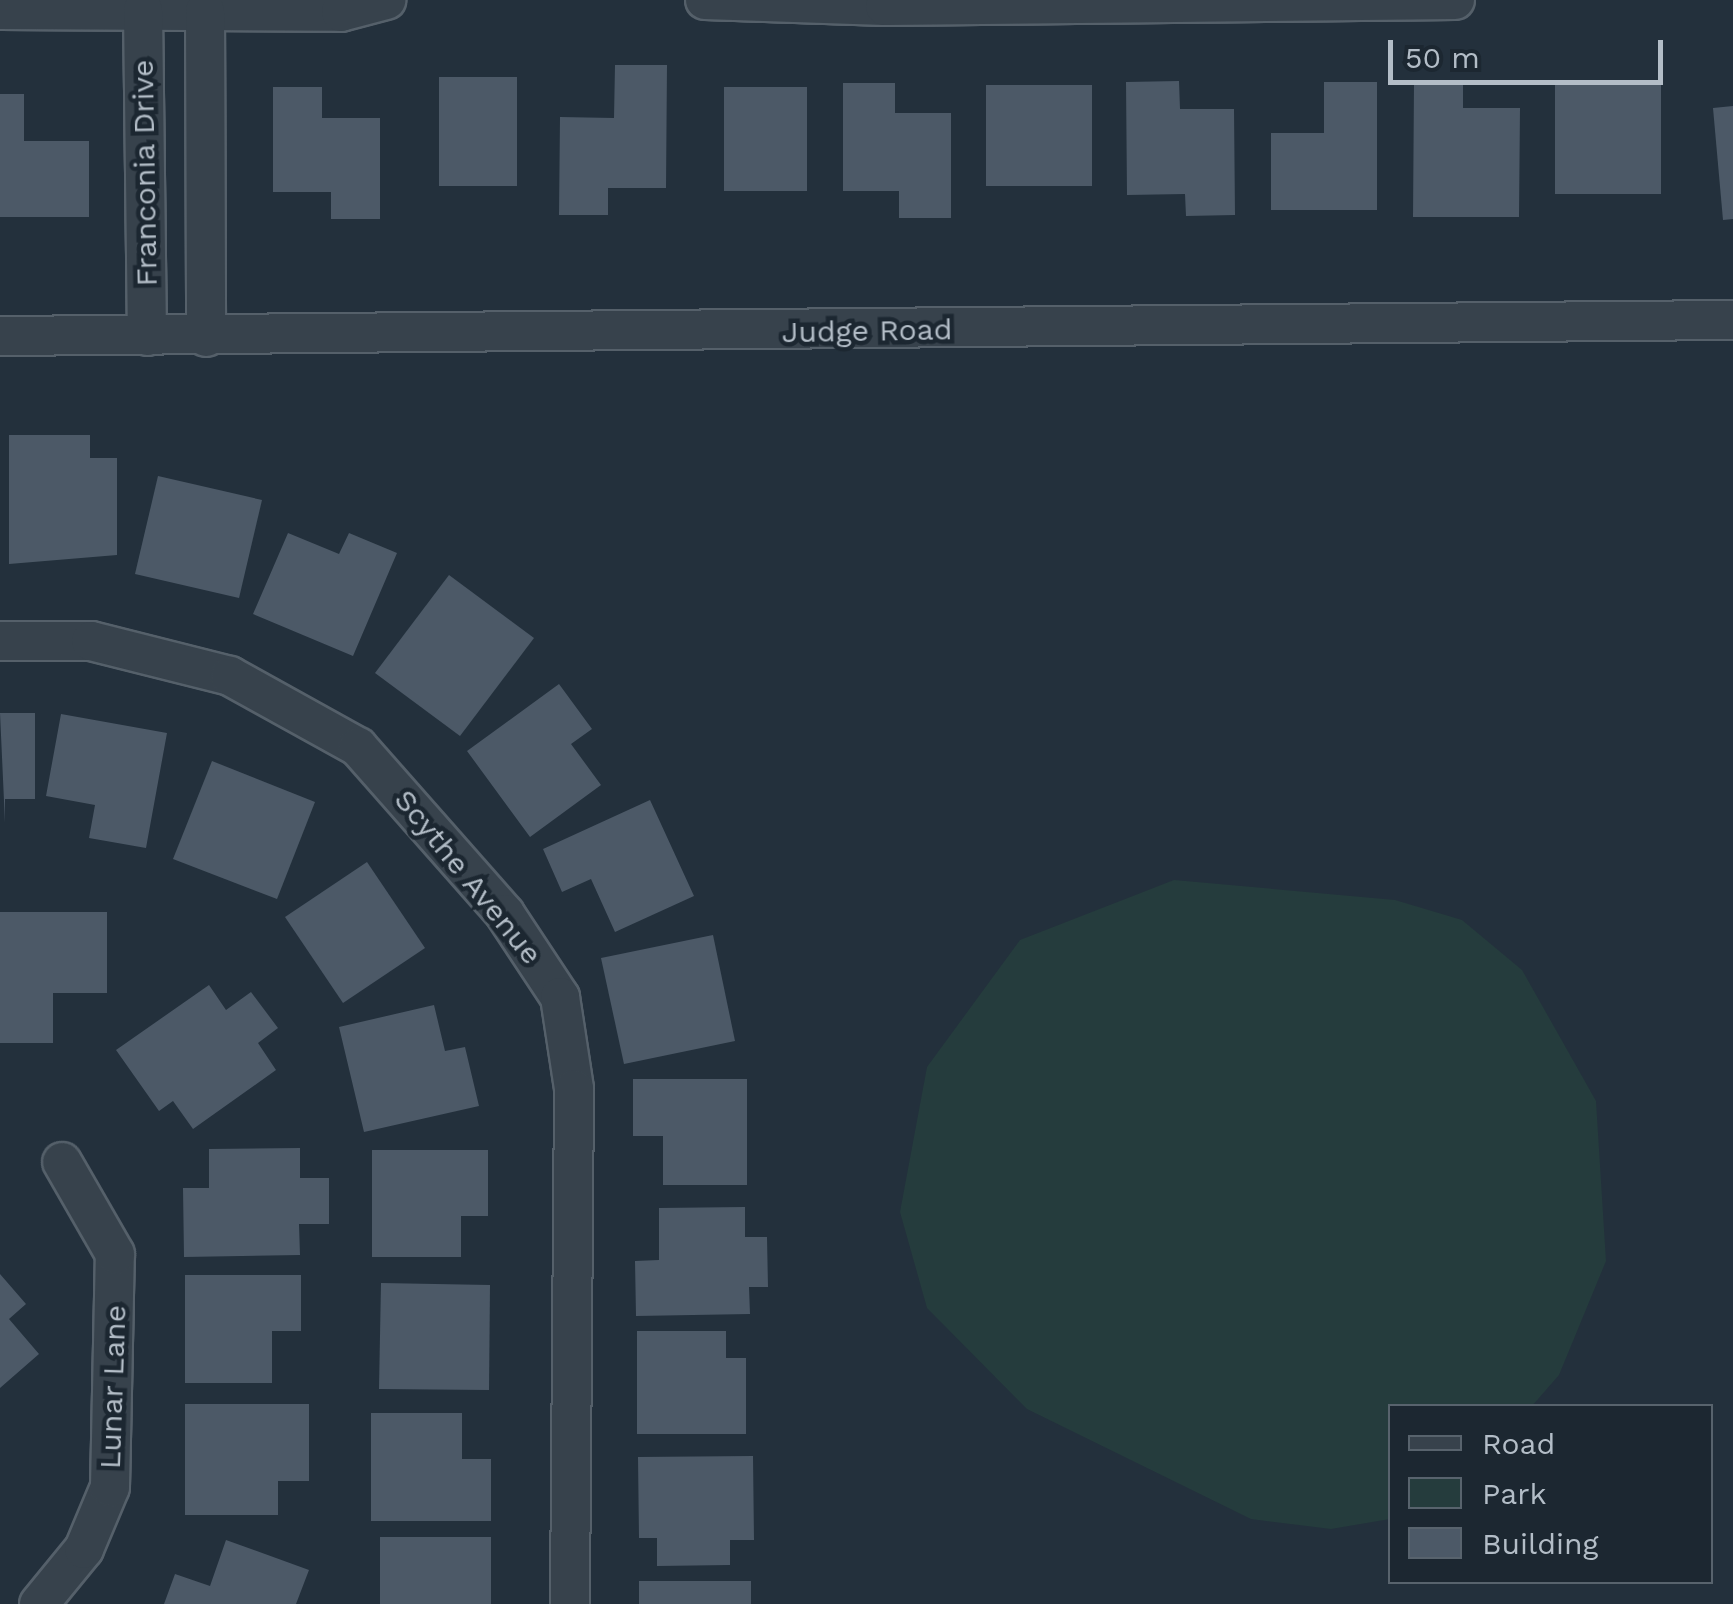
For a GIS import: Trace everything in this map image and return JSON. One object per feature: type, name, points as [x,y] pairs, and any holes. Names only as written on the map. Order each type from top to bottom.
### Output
[{"type":"street","points":[[0,10],[341,12],[386,0]]},
{"type":"street","points":[[705,0],[885,6],[1455,0]]},
{"type":"street","name":"Franconia Drive","points":[[143,10],[148,336]]},
{"type":"street","name":"Franconia Drive","points":[[206,11],[206,336]]},
{"type":"street","points":[[145,148],[206,147]]},
{"type":"street","name":"Judge Road","points":[[0,336],[1733,320]]},
{"type":"street","name":"Scythe Avenue","points":[[0,641],[91,641],[230,676],[358,747],[505,914],[560,997],[574,1089],[570,1604]]},
{"type":"street","name":"Lunar Lane","points":[[39,1604],[84,1549],[110,1487],[115,1254],[62,1162]]},
{"type":"green space","points":[[1174,880],[1395,900],[1462,920],[1522,970],[1596,1101],[1606,1261],[1559,1375],[1534,1404],[1388,1404],[1388,1519],[1331,1529],[1251,1519],[1027,1409],[927,1308],[900,1212],[927,1067],[1020,940]]},
{"type":"building","points":[[615,65],[667,65],[666,188],[608,188],[608,215],[559,215],[560,117],[614,118]]},
{"type":"building","points":[[439,77],[517,77],[517,186],[439,186]]},
{"type":"building","points":[[1555,80],[1661,80],[1661,194],[1555,194]]},
{"type":"building","points":[[1179,81],[1180,109],[1234,109],[1235,215],[1186,216],[1185,194],[1127,195],[1126,82]]},
{"type":"building","points":[[1324,82],[1377,82],[1377,210],[1271,210],[1271,133],[1324,133]]},
{"type":"building","points":[[1414,82],[1463,82],[1463,108],[1520,108],[1519,217],[1413,217]]},
{"type":"building","points":[[843,83],[895,83],[895,113],[951,113],[951,218],[899,218],[899,191],[843,191]]},
{"type":"building","points":[[986,85],[1092,85],[1092,186],[986,186]]},
{"type":"building","points":[[273,87],[322,87],[322,118],[380,118],[380,219],[331,219],[331,192],[273,192]]},
{"type":"building","points":[[724,87],[807,87],[807,191],[724,191]]},
{"type":"building","points":[[0,94],[24,94],[24,141],[89,141],[89,217],[0,217]]},
{"type":"building","points":[[1733,106],[1733,219],[1723,220],[1713,108]]},
{"type":"building","points":[[9,435],[90,435],[90,458],[117,458],[117,555],[9,564]]},
{"type":"building","points":[[158,476],[262,500],[239,598],[135,574]]},
{"type":"building","points":[[288,533],[339,554],[349,533],[397,553],[353,656],[253,614]]},
{"type":"building","points":[[449,575],[534,638],[460,736],[375,673]]},
{"type":"building","points":[[559,684],[592,729],[571,744],[601,785],[530,837],[467,751]]},
{"type":"building","points":[[0,713],[35,713],[35,799],[5,799],[5,823]]},
{"type":"building","points":[[61,714],[167,733],[146,848],[89,838],[95,805],[46,796]]},
{"type":"building","points":[[212,761],[315,802],[277,899],[173,859]]},
{"type":"building","points":[[650,800],[694,896],[615,932],[591,879],[562,892],[543,849]]},
{"type":"building","points":[[367,862],[425,948],[343,1003],[285,917]]},
{"type":"building","points":[[0,912],[107,912],[107,993],[53,993],[53,1043],[0,1043]]},
{"type":"building","points":[[713,935],[735,1041],[624,1064],[601,958]]},
{"type":"building","points":[[209,985],[226,1010],[251,992],[278,1028],[258,1043],[276,1070],[193,1129],[173,1101],[159,1111],[116,1050]]},
{"type":"building","points":[[434,1005],[445,1051],[465,1047],[479,1106],[364,1132],[339,1027]]},
{"type":"building","points":[[633,1079],[747,1079],[747,1185],[663,1185],[663,1136],[633,1136]]},
{"type":"building","points":[[300,1148],[300,1178],[329,1178],[329,1224],[299,1224],[300,1255],[184,1257],[183,1188],[209,1188],[209,1149]]},
{"type":"building","points":[[372,1150],[488,1150],[488,1216],[461,1216],[461,1257],[372,1257]]},
{"type":"building","points":[[745,1207],[745,1237],[767,1237],[768,1287],[749,1287],[750,1314],[636,1316],[635,1261],[659,1260],[659,1208]]},
{"type":"building","points":[[0,1274],[26,1304],[9,1319],[39,1354],[0,1388]]},
{"type":"building","points":[[185,1275],[301,1275],[301,1331],[272,1331],[272,1383],[185,1383]]},
{"type":"building","points":[[381,1283],[490,1285],[489,1390],[379,1389]]},
{"type":"building","points":[[637,1331],[726,1331],[726,1358],[746,1358],[746,1434],[637,1434]]},
{"type":"building","points":[[185,1404],[309,1404],[309,1481],[278,1481],[278,1515],[185,1515]]},
{"type":"building","points":[[371,1413],[462,1413],[462,1459],[491,1459],[491,1521],[371,1521]]},
{"type":"building","points":[[753,1456],[754,1540],[730,1540],[730,1565],[657,1566],[657,1538],[639,1538],[638,1457]]},
{"type":"building","points":[[380,1537],[491,1537],[491,1604],[380,1604]]},
{"type":"building","points":[[226,1540],[309,1570],[296,1604],[164,1604],[175,1574],[210,1586]]},
{"type":"building","points":[[639,1581],[751,1581],[751,1604],[639,1604]]}]
